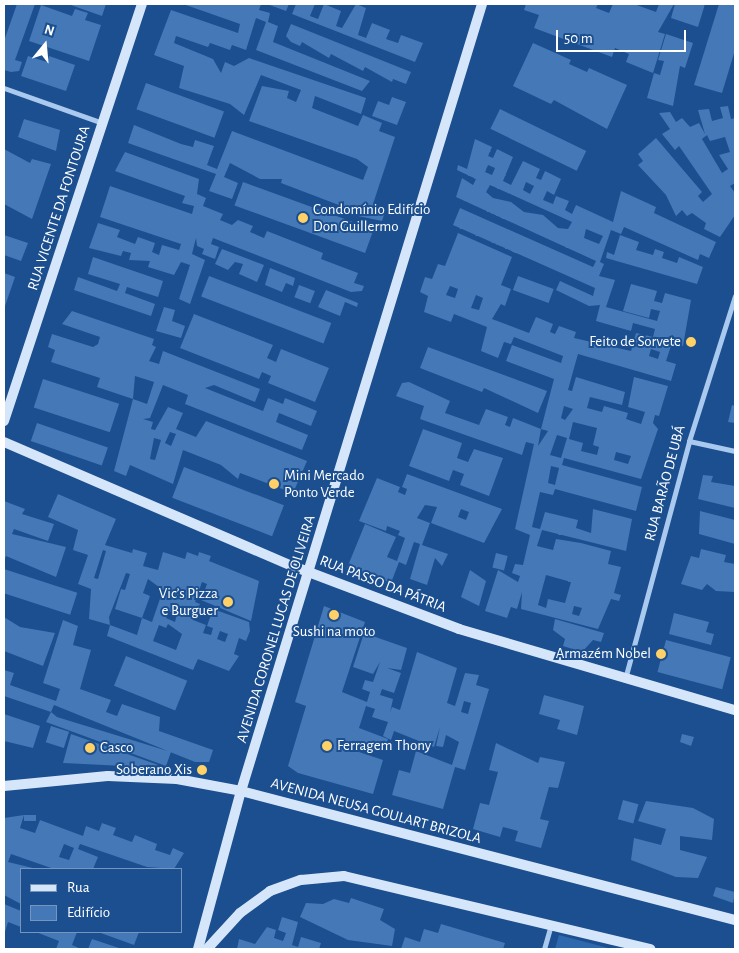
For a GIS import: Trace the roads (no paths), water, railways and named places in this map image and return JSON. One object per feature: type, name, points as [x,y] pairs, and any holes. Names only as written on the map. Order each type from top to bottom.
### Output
[{"type":"street","name":"RUA VICENTE DA FONTOURA","points":[[4,421],[142,4]]},
{"type":"street","name":"AVENIDA CORONEL LUCAS DE OLIVEIRA","points":[[198,949],[241,792],[482,4]]},
{"type":"street","points":[[4,88],[103,123]]},
{"type":"street","name":"RUA BARÃO DE UBÁ","points":[[625,680],[689,441],[735,296]]},
{"type":"street","points":[[689,441],[735,451]]},
{"type":"street","name":"RUA PASSO DA PÁTRIA","points":[[4,442],[309,573],[459,629],[625,680],[735,710]]},
{"type":"street","name":"AVENIDA NEUSA GOULART BRIZOLA","points":[[4,786],[108,776],[177,779],[241,792],[735,920]]},
{"type":"street","points":[[208,949],[258,899],[284,885],[323,877],[379,881],[650,949]]},
{"type":"street","points":[[544,949],[551,924]]},
{"type":"place","name":"Condomínio Edifício Don Guillermo","points":[[303,218]]},
{"type":"place","name":"Feito de Sorvete","points":[[691,342]]},
{"type":"place","name":"Mini Mercado Ponto Verde","points":[[274,484]]},
{"type":"place","name":"Vic’s Pizza e Burguer","points":[[228,602]]},
{"type":"place","name":"Sushi na moto","points":[[334,615]]},
{"type":"place","name":"Armazém Nobel","points":[[661,654]]},
{"type":"place","name":"Ferragem Thony","points":[[327,746]]},
{"type":"place","name":"Casco","points":[[90,748]]},
{"type":"place","name":"Soberano Xis","points":[[202,770]]}]
